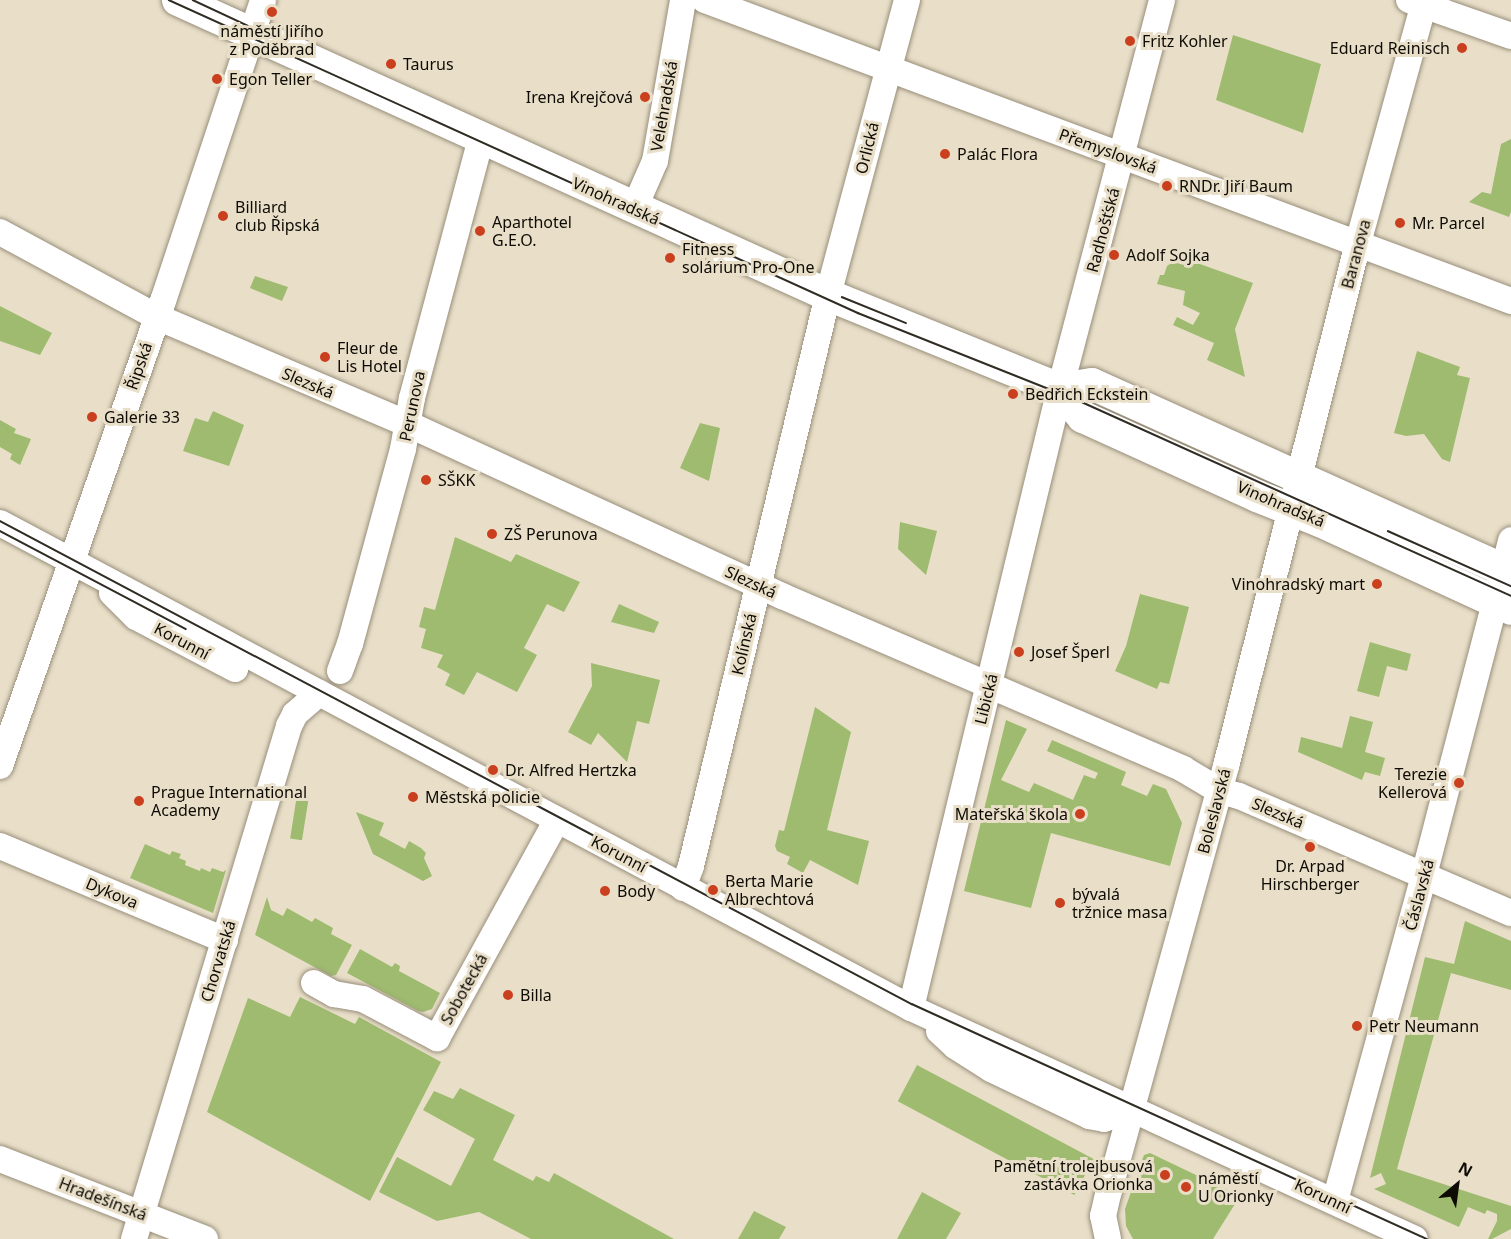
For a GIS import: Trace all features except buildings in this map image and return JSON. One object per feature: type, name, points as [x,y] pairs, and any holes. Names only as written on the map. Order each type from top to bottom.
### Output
[{"type":"main road","name":"Vinohradská","points":[[178,0],[634,209],[828,295],[1060,389],[1083,417],[1291,510],[1505,580]]},
{"type":"main road","name":"Vinohradská","points":[[1060,389],[1092,384],[1299,476],[1505,580]]},
{"type":"street","points":[[254,34],[263,0]]},
{"type":"street","name":"Velehradská","points":[[634,209],[652,172],[683,0]]},
{"type":"street","name":"Přemyslovská","points":[[705,0],[1511,301]]},
{"type":"street","name":"Orlická","points":[[828,295],[907,0]]},
{"type":"street","name":"Radhošťská","points":[[1060,389],[1162,0]]},
{"type":"street","points":[[1419,2],[1511,36]]},
{"type":"street","name":"Baranova","points":[[1291,510],[1419,2]]},
{"type":"street","name":"Řipská","points":[[0,766],[81,566],[157,317],[254,34]]},
{"type":"street","name":"Perunova","points":[[340,671],[357,621],[474,157],[481,139]]},
{"type":"street","name":"Slezská","points":[[0,232],[157,317],[408,424],[758,585],[1183,769],[1220,791],[1239,796],[1511,913]]},
{"type":"street","name":"Kolínská","points":[[683,888],[691,866],[828,295]]},
{"type":"street","name":"Libická","points":[[916,1010],[989,684],[1060,389]]},
{"type":"street","name":"Boleslavská","points":[[1102,1231],[1132,1110],[1220,791],[1291,510]]},
{"type":"street","name":"Korunní","points":[[0,523],[916,1010],[1415,1239]]},
{"type":"street","name":"Čáslavská","points":[[1335,1202],[1505,580]]},
{"type":"street","name":"Chorvatská","points":[[134,1239],[289,726],[295,714],[319,693]]},
{"type":"street","name":"Sobotecká","points":[[314,983],[334,994],[363,999],[437,1038],[557,820]]},
{"type":"street","name":"Dykova","points":[[0,846],[225,940]]},
{"type":"street","name":"Hradešínská","points":[[0,1159],[205,1239]]},
{"type":"green space","points":[[1233,35],[1321,64],[1303,133],[1216,100]]},
{"type":"green space","points":[[1511,139],[1511,212],[1509,217],[1469,202],[1482,192],[1491,194],[1501,144]]},
{"type":"green space","points":[[1186,259],[1253,283],[1235,329],[1245,377],[1207,360],[1214,343],[1173,325],[1177,317],[1193,325],[1200,313],[1183,305],[1185,291],[1157,284],[1167,266],[1173,262],[1184,265]]},
{"type":"green space","points":[[255,276],[288,287],[282,301],[250,288]]},
{"type":"green space","points":[[0,306],[52,333],[40,355],[0,341]]},
{"type":"green space","points":[[1417,351],[1460,367],[1457,375],[1470,378],[1450,462],[1442,459],[1424,434],[1406,436],[1394,433]]},
{"type":"green space","points":[[213,411],[244,425],[229,466],[183,451],[195,418],[208,422]]},
{"type":"green space","points":[[0,420],[16,429],[14,433],[31,439],[20,465],[10,459],[12,454],[0,447]]},
{"type":"green space","points":[[700,423],[720,428],[709,481],[680,468]]},
{"type":"green space","points":[[900,522],[937,531],[926,575],[898,549]]},
{"type":"green space","points":[[455,537],[511,562],[516,554],[580,582],[564,612],[547,604],[524,648],[537,655],[517,692],[477,672],[464,695],[445,685],[450,674],[437,667],[443,655],[421,648],[426,629],[419,627],[424,607],[435,610]]},
{"type":"green space","points":[[1140,594],[1189,607],[1169,684],[1160,682],[1157,689],[1115,671],[1126,646]]},
{"type":"green space","points":[[619,604],[659,622],[654,633],[611,622]]},
{"type":"green space","points":[[1370,642],[1411,654],[1407,671],[1387,666],[1379,697],[1357,691]]},
{"type":"green space","points":[[591,663],[660,680],[649,724],[637,721],[627,762],[598,733],[591,745],[568,732],[592,686]]},
{"type":"green space","points":[[815,707],[851,732],[827,830],[869,841],[858,885],[810,860],[803,873],[787,864],[790,857],[777,851],[775,846],[779,830],[784,831]]},
{"type":"green space","points":[[1350,716],[1373,722],[1365,752],[1385,758],[1380,776],[1365,772],[1362,780],[1298,752],[1301,737],[1342,748]]},
{"type":"green space","name":"Mateřská škola","points":[[1006,720],[1027,729],[1001,780],[1029,792],[1034,783],[1073,800],[1084,775],[1095,779],[1098,773],[1047,751],[1052,740],[1126,772],[1121,785],[1147,796],[1153,784],[1166,789],[1182,823],[1170,866],[1051,833],[1031,908],[964,891]]},
{"type":"green space","points":[[297,795],[309,797],[302,840],[290,838]]},
{"type":"green space","points":[[356,812],[384,823],[379,835],[405,849],[409,841],[421,848],[426,853],[424,858],[432,876],[423,881],[373,854]]},
{"type":"green space","points":[[145,844],[170,855],[172,851],[181,854],[179,858],[186,861],[185,865],[200,871],[201,868],[210,872],[212,868],[223,872],[226,870],[213,913],[130,878]]},
{"type":"green space","points":[[267,897],[271,910],[283,916],[287,908],[312,922],[315,918],[333,928],[331,934],[352,945],[336,975],[331,976],[255,935]]},
{"type":"green space","points":[[1465,921],[1511,941],[1511,990],[1451,973],[1397,1169],[1511,1206],[1511,1229],[1492,1239],[1488,1239],[1497,1221],[1497,1214],[1487,1210],[1485,1214],[1468,1207],[1459,1227],[1374,1189],[1386,1184],[1381,1173],[1370,1178],[1425,957],[1454,964]]},
{"type":"green space","points":[[360,949],[392,967],[395,963],[400,966],[399,971],[440,993],[432,1009],[418,1011],[347,973]]},
{"type":"green space","points":[[300,997],[355,1024],[359,1017],[441,1062],[370,1201],[207,1112],[248,998],[290,1017]]},
{"type":"green space","points":[[917,1065],[1094,1159],[1074,1195],[898,1101]]},
{"type":"green space","points":[[460,1088],[515,1115],[493,1160],[533,1181],[536,1176],[549,1182],[554,1173],[674,1239],[531,1239],[479,1212],[437,1221],[379,1192],[397,1157],[451,1186],[475,1139],[423,1110],[434,1091],[453,1099]]},
{"type":"green space","name":"náměstí U Orionky","points":[[1150,1153],[1240,1196],[1213,1239],[1133,1239],[1126,1226],[1125,1209],[1144,1155]]},
{"type":"green space","points":[[922,1192],[961,1213],[946,1239],[897,1239]]},
{"type":"green space","points":[[754,1211],[786,1227],[779,1239],[738,1239]]},
{"type":"tram line","points":[[169,0],[858,313],[1084,403],[1511,596]]},
{"type":"tram line","points":[[193,0],[285,43]]},
{"type":"tram line","points":[[842,297],[906,323]]},
{"type":"tram line","points":[[0,521],[912,1004],[1427,1239]]},
{"type":"tram line","points":[[0,531],[186,629]]},
{"type":"tram line","points":[[1388,531],[1511,586]]},
{"type":"place","name":"náměstí Jiřího z Poděbrad","points":[[272,12]]},
{"type":"place","name":"Fritz Kohler","points":[[1130,41]]},
{"type":"place","name":"Eduard Reinisch","points":[[1462,48]]},
{"type":"place","name":"Taurus","points":[[391,64]]},
{"type":"place","name":"Egon Teller","points":[[217,79]]},
{"type":"place","name":"Irena Krejčová","points":[[645,97]]},
{"type":"place","name":"Palác Flora","points":[[945,154]]},
{"type":"place","name":"RNDr. Jiří Baum","points":[[1167,186]]},
{"type":"place","name":"Billiard club Řipská","points":[[223,216]]},
{"type":"place","name":"Mr. Parcel","points":[[1400,223]]},
{"type":"place","name":"Aparthotel G.E.O.","points":[[480,231]]},
{"type":"place","name":"Adolf Sojka","points":[[1114,255]]},
{"type":"place","name":"Fitness solárium Pro-One","points":[[670,258]]},
{"type":"place","name":"Fleur de Lis Hotel","points":[[325,357]]},
{"type":"place","name":"Bedřich Eckstein","points":[[1013,394]]},
{"type":"place","name":"Galerie 33","points":[[92,417]]},
{"type":"place","name":"SŠKK","points":[[426,480]]},
{"type":"place","name":"ZŠ Perunova","points":[[492,534]]},
{"type":"place","name":"Vinohradský mart","points":[[1377,584]]},
{"type":"place","name":"Josef Šperl","points":[[1019,652]]},
{"type":"place","name":"Dr. Alfred Hertzka","points":[[493,770]]},
{"type":"place","name":"Terezie Kellerová","points":[[1459,783]]},
{"type":"place","name":"Městská policie","points":[[413,797]]},
{"type":"place","name":"Prague International Academy","points":[[139,801]]},
{"type":"place","name":"Mateřská škola","points":[[1080,814]]},
{"type":"place","name":"Dr. Arpad Hirschberger","points":[[1310,847]]},
{"type":"place","name":"Berta Marie Albrechtová","points":[[713,890]]},
{"type":"place","name":"Body","points":[[605,891]]},
{"type":"place","name":"bývalá tržnice masa","points":[[1060,903]]},
{"type":"place","name":"Billa","points":[[508,995]]},
{"type":"place","name":"Petr Neumann","points":[[1357,1026]]},
{"type":"place","name":"Pamětní trolejbusová zastávka Orionka","points":[[1165,1175]]},
{"type":"place","name":"náměstí U Orionky","points":[[1186,1187]]}]
